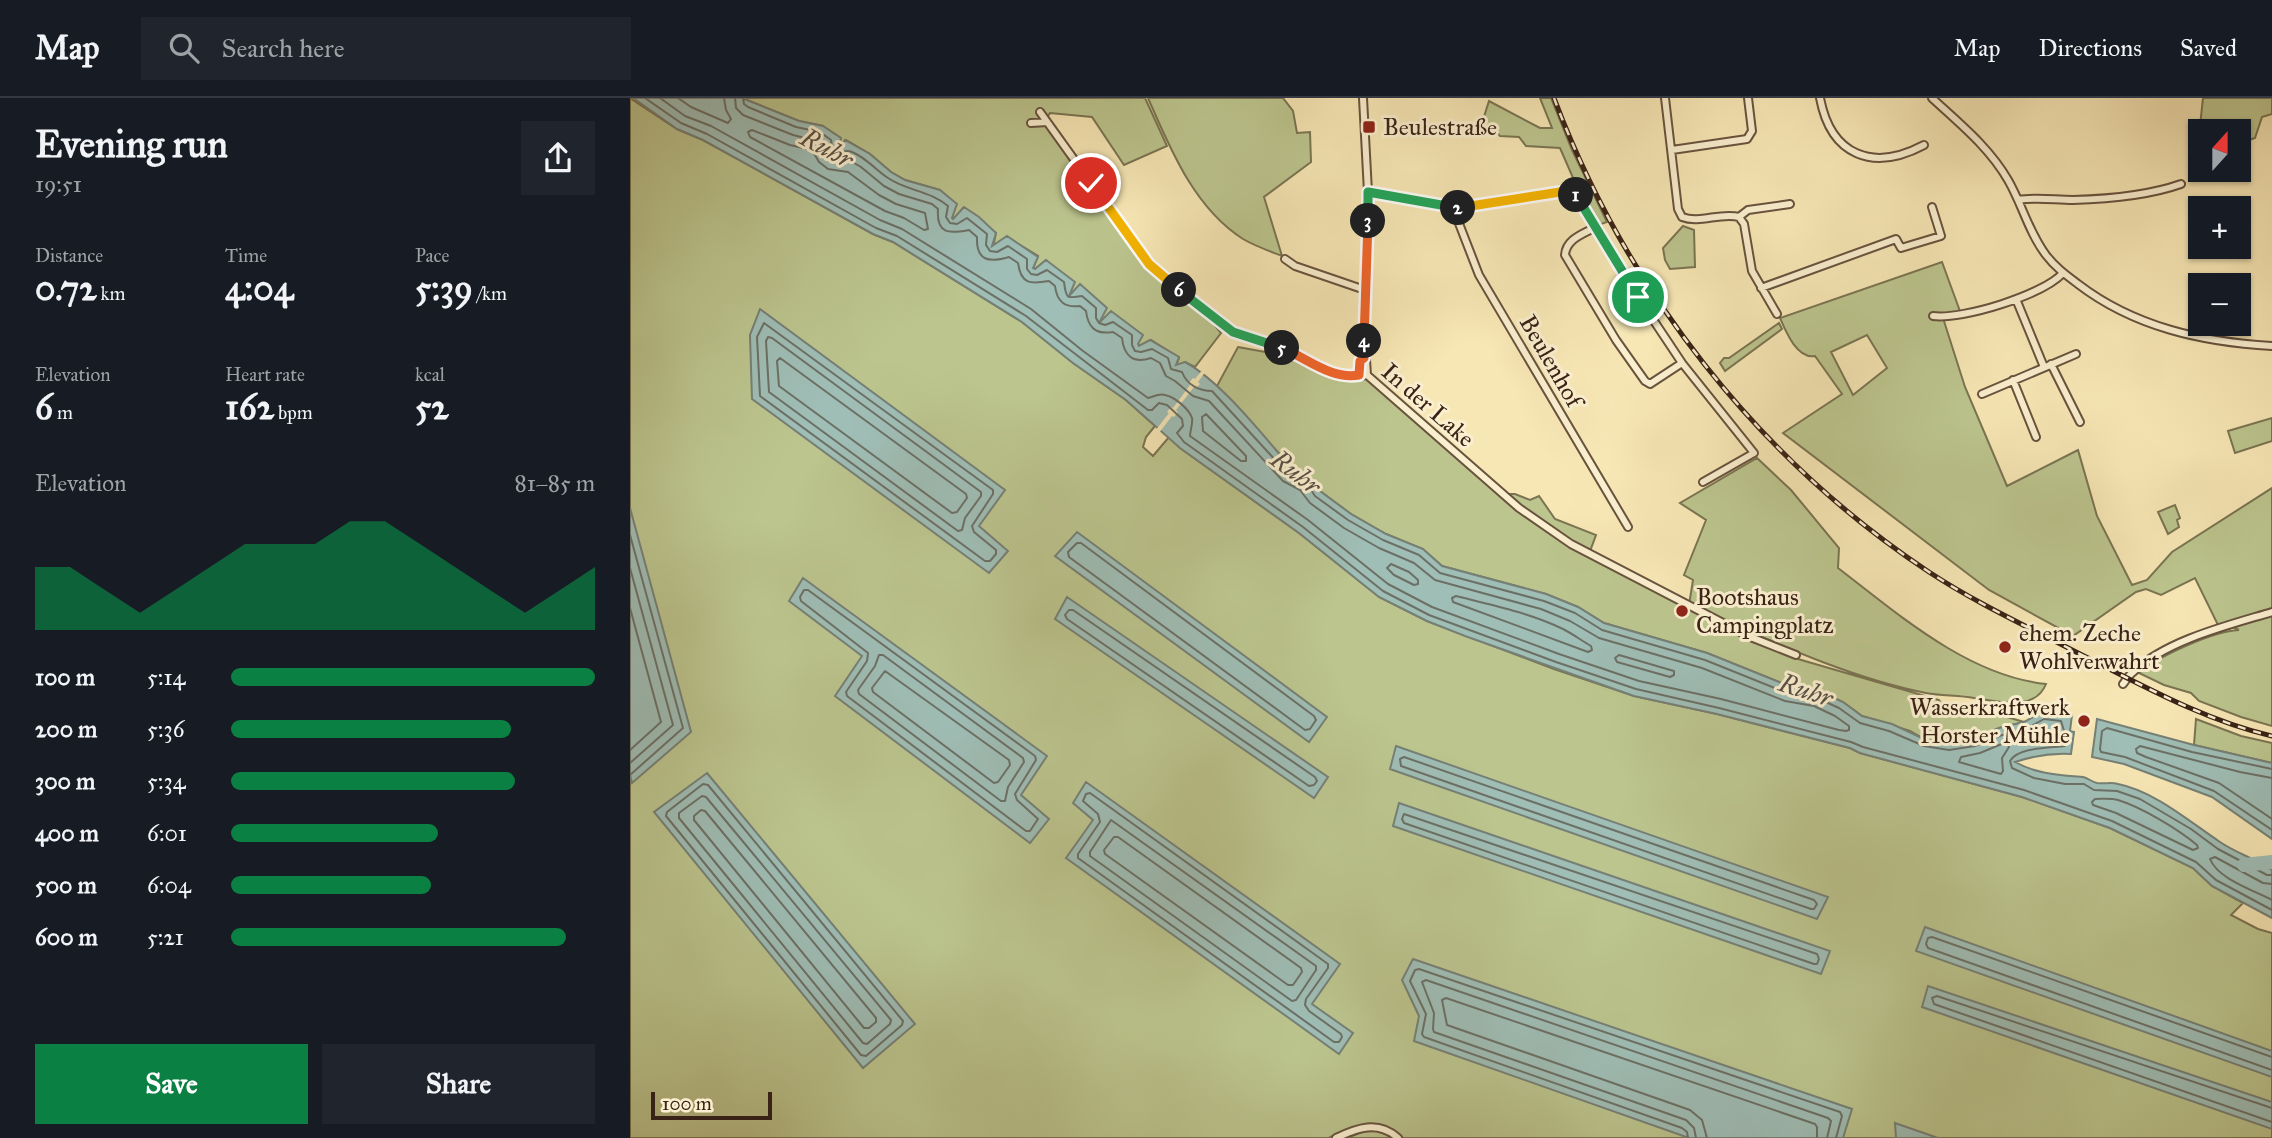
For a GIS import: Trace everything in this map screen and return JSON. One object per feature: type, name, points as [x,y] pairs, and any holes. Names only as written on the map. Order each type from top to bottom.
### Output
[{"type":"street","points":[[1363,98],[1368,192],[1364,358],[1367,369],[1363,375]]},
{"type":"street","points":[[1665,98],[1678,209],[1682,217],[1692,220],[1731,215],[1738,217],[1744,224],[1751,267],[1777,314]]},
{"type":"street","points":[[1672,150],[1747,139],[1752,131],[1748,98]]},
{"type":"street","points":[[1820,98],[1823,116],[1830,132],[1842,144],[1858,153],[1888,158],[1908,154],[1924,145]]},
{"type":"street","points":[[1932,98],[1988,152],[2018,200],[2036,240],[2063,273],[2112,306],[2162,328],[2221,341],[2272,346]]},
{"type":"street","name":"In der Lake","points":[[1040,112],[1149,264],[1233,332],[1285,349],[1336,375],[1363,375],[1510,500],[1572,544],[1748,636],[1796,655]]},
{"type":"street","points":[[1031,123],[1047,122]]},
{"type":"street","points":[[2018,200],[2100,199],[2149,193],[2181,184]]},
{"type":"street","points":[[1368,192],[1453,208],[1468,208],[1566,191],[1576,194],[1638,297],[1682,363],[1754,453],[1703,482]]},
{"type":"street","points":[[1738,217],[1748,210],[1790,204]]},
{"type":"street","points":[[1761,288],[1896,239],[1901,248],[1941,236],[1932,207]]},
{"type":"street","name":"Beulenhof","points":[[1453,208],[1479,275],[1628,527]]},
{"type":"street","points":[[1596,228],[1569,242],[1565,253],[1616,340],[1645,381],[1650,384],[1682,363]]},
{"type":"street","points":[[1285,259],[1291,261],[1294,266],[1365,290]]},
{"type":"street","points":[[1933,316],[1961,314],[2016,299],[2048,286],[2063,273]]},
{"type":"street","points":[[2016,299],[2080,422]]},
{"type":"street","points":[[1982,394],[2076,354]]},
{"type":"street","points":[[2013,380],[2036,437]]},
{"type":"street","points":[[2123,684],[2134,670],[2181,643],[2272,612]]},
{"type":"street","points":[[1336,1138],[1360,1128],[1385,1129],[1398,1138]]},
{"type":"green space","points":[[630,98],[677,129],[703,140],[873,234],[893,242],[1022,322],[1073,363],[1126,400],[1155,426],[1146,437],[1143,447],[1153,456],[1169,437],[1180,448],[1299,533],[1379,597],[1427,621],[1634,696],[1850,748],[2022,797],[2110,828],[2193,868],[2212,886],[2243,903],[2231,915],[2272,933],[2272,1138],[1403,1138],[1385,1126],[1366,1124],[1328,1138],[630,1138]]},
{"type":"green space","points":[[742,98],[1145,98],[1167,146],[1124,165],[1092,117],[1050,113],[1046,119],[1147,265],[1204,312],[1221,333],[1195,367],[1185,362],[1176,366],[1179,358],[1151,340],[1139,346],[1111,312],[1100,323],[1068,295],[1046,260],[1033,268],[1038,256],[1007,237],[993,247],[996,233],[963,208],[954,220],[940,190],[905,180],[846,140],[838,150],[823,126],[799,121]]},
{"type":"green space","points":[[1148,98],[1283,98],[1293,111],[1297,133],[1310,132],[1311,162],[1264,197],[1282,256],[1243,239],[1211,211],[1185,176]]},
{"type":"green space","points":[[1540,98],[1551,98],[1572,150],[1607,222],[1598,225],[1560,148],[1526,146],[1519,137],[1500,136],[1496,131],[1481,126],[1489,101],[1540,128],[1552,128]]},
{"type":"green space","points":[[2203,98],[2272,98],[2272,114],[2262,117],[2255,138],[2251,139],[2251,119],[2201,119]]},
{"type":"green space","points":[[1683,226],[1694,230],[1695,267],[1670,269],[1663,248]]},
{"type":"green space","points":[[1942,262],[1961,314],[1943,318],[1965,387],[2007,486],[2078,450],[2097,516],[2132,585],[2147,580],[2172,552],[2272,488],[2272,726],[2199,701],[2191,693],[2164,685],[2139,673],[2159,659],[2187,646],[2228,631],[2239,630],[2228,625],[2218,625],[2195,578],[2161,595],[2146,589],[2136,592],[2073,636],[1989,590],[1783,433],[1842,394],[1815,356],[1803,353],[1793,343],[1780,318]],"holes":[[[1867,335],[1887,368],[1853,395],[1831,352]]]},
{"type":"green space","points":[[1779,323],[1782,329],[1725,371],[1720,363],[1724,358],[1729,358]]},
{"type":"green space","points":[[1238,347],[1281,355],[1284,350],[1335,376],[1366,376],[1503,494],[1515,494],[1530,500],[1539,496],[1555,519],[1596,535],[1589,554],[1747,637],[1798,659],[1939,700],[1945,710],[2007,717],[2024,722],[1999,728],[1974,739],[1949,743],[1926,740],[1910,731],[1862,716],[1843,702],[1819,691],[1789,686],[1707,653],[1604,623],[1578,607],[1546,594],[1442,566],[1423,549],[1386,534],[1351,514],[1320,491],[1310,477],[1295,471],[1217,386]]},
{"type":"green space","points":[[2272,418],[2272,441],[2235,453],[2228,431]]},
{"type":"green space","points":[[1757,458],[1791,490],[1839,548],[1838,568],[1935,640],[1989,669],[2017,679],[2046,684],[2041,693],[2025,702],[2015,703],[1932,694],[1896,686],[1835,667],[1689,605],[1693,580],[1684,575],[1706,520],[1680,503]]},
{"type":"green space","points":[[2175,505],[2180,518],[2177,520],[2179,527],[2168,534],[2158,512]]},
{"type":"green space","points":[[2196,719],[2241,736],[2272,743],[2272,763],[2194,745]]},
{"type":"green space","points":[[1369,1129],[1384,1131],[1394,1138],[1347,1138]]},
{"type":"water","points":[[633,98],[742,98],[799,121],[823,126],[841,138],[838,150],[845,140],[870,154],[905,180],[940,190],[957,204],[953,219],[964,207],[996,233],[992,246],[1007,236],[1038,257],[1033,268],[1046,260],[1075,282],[1069,296],[1080,284],[1107,308],[1099,323],[1111,311],[1143,335],[1139,346],[1150,340],[1179,357],[1176,365],[1185,362],[1199,371],[1242,412],[1294,471],[1310,477],[1320,491],[1351,514],[1386,534],[1423,549],[1442,566],[1546,594],[1578,607],[1604,623],[1707,653],[1789,686],[1819,691],[1843,702],[1862,716],[1892,724],[1926,740],[1949,743],[1974,739],[1999,728],[2024,722],[2043,712],[2072,715],[2070,731],[2074,732],[2071,754],[2043,755],[2015,762],[2057,775],[2118,784],[2158,800],[2226,846],[2272,870],[2272,918],[2212,886],[2193,868],[2110,828],[2022,797],[1850,748],[1634,696],[1465,636],[1379,597],[1299,533],[1180,448],[1126,400],[1073,363],[1022,322],[893,242],[873,234],[703,140],[677,129]]},
{"type":"water","points":[[760,309],[1005,490],[979,526],[1008,551],[989,573],[752,399],[750,335]]},
{"type":"water","points":[[630,508],[691,732],[632,783],[630,775]]},
{"type":"water","points":[[1077,532],[1327,717],[1309,742],[1055,556]]},
{"type":"water","points":[[803,578],[1047,756],[1021,795],[1049,819],[1030,843],[835,696],[862,656],[789,601]]},
{"type":"water","points":[[1067,597],[1328,777],[1314,798],[1055,619]]},
{"type":"water","points":[[2097,719],[2272,763],[2272,839],[2212,797],[2124,764],[2092,757]]},
{"type":"water","points":[[1396,746],[1828,897],[1817,919],[1390,769]]},
{"type":"water","points":[[707,773],[915,1024],[863,1068],[654,812]]},
{"type":"water","points":[[1086,782],[1340,964],[1312,1004],[1353,1033],[1339,1054],[1066,858],[1093,820],[1073,803]]},
{"type":"water","points":[[1399,803],[1830,951],[1821,974],[1393,826]]},
{"type":"water","points":[[1925,927],[2272,1051],[2272,1077],[1916,951]]},
{"type":"water","points":[[1413,959],[1852,1109],[1843,1138],[1689,1138],[1414,1041],[1419,1016],[1402,980]]},
{"type":"water","points":[[1928,986],[2272,1102],[2272,1129],[1922,1007]]},
{"type":"water","points":[[1895,1123],[1938,1138],[1896,1138]]},
{"type":"pier","points":[[1203,369],[1206,371],[1198,382],[1200,384],[1194,387],[1176,410],[1178,412],[1159,433],[1155,431],[1189,383]]},
{"type":"waterway","name":"Ruhr","points":[[2244,865],[2272,862]]},
{"type":"railway","points":[[1554,98],[1584,169],[1619,237],[1659,302],[1704,364],[1754,423],[1808,477],[1867,527],[1929,572],[1965,594],[2172,700],[2221,721],[2272,736]]},
{"type":"place","name":"Beulestraße","points":[[1369,127]]},
{"type":"place","name":"Bootshaus Campingplatz","points":[[1682,611]]},
{"type":"place","name":"ehem. Zeche Wohlverwahrt","points":[[2005,647]]},
{"type":"place","name":"Wasserkraftwerk Horster Mühle","points":[[2084,721]]},
{"type":"route","points":[[1091,183],[1149,264],[1233,332],[1285,349],[1336,375],[1359,375],[1360,361],[1364,358],[1368,192],[1453,208],[1468,208],[1571,192],[1579,198],[1638,297]]}]
